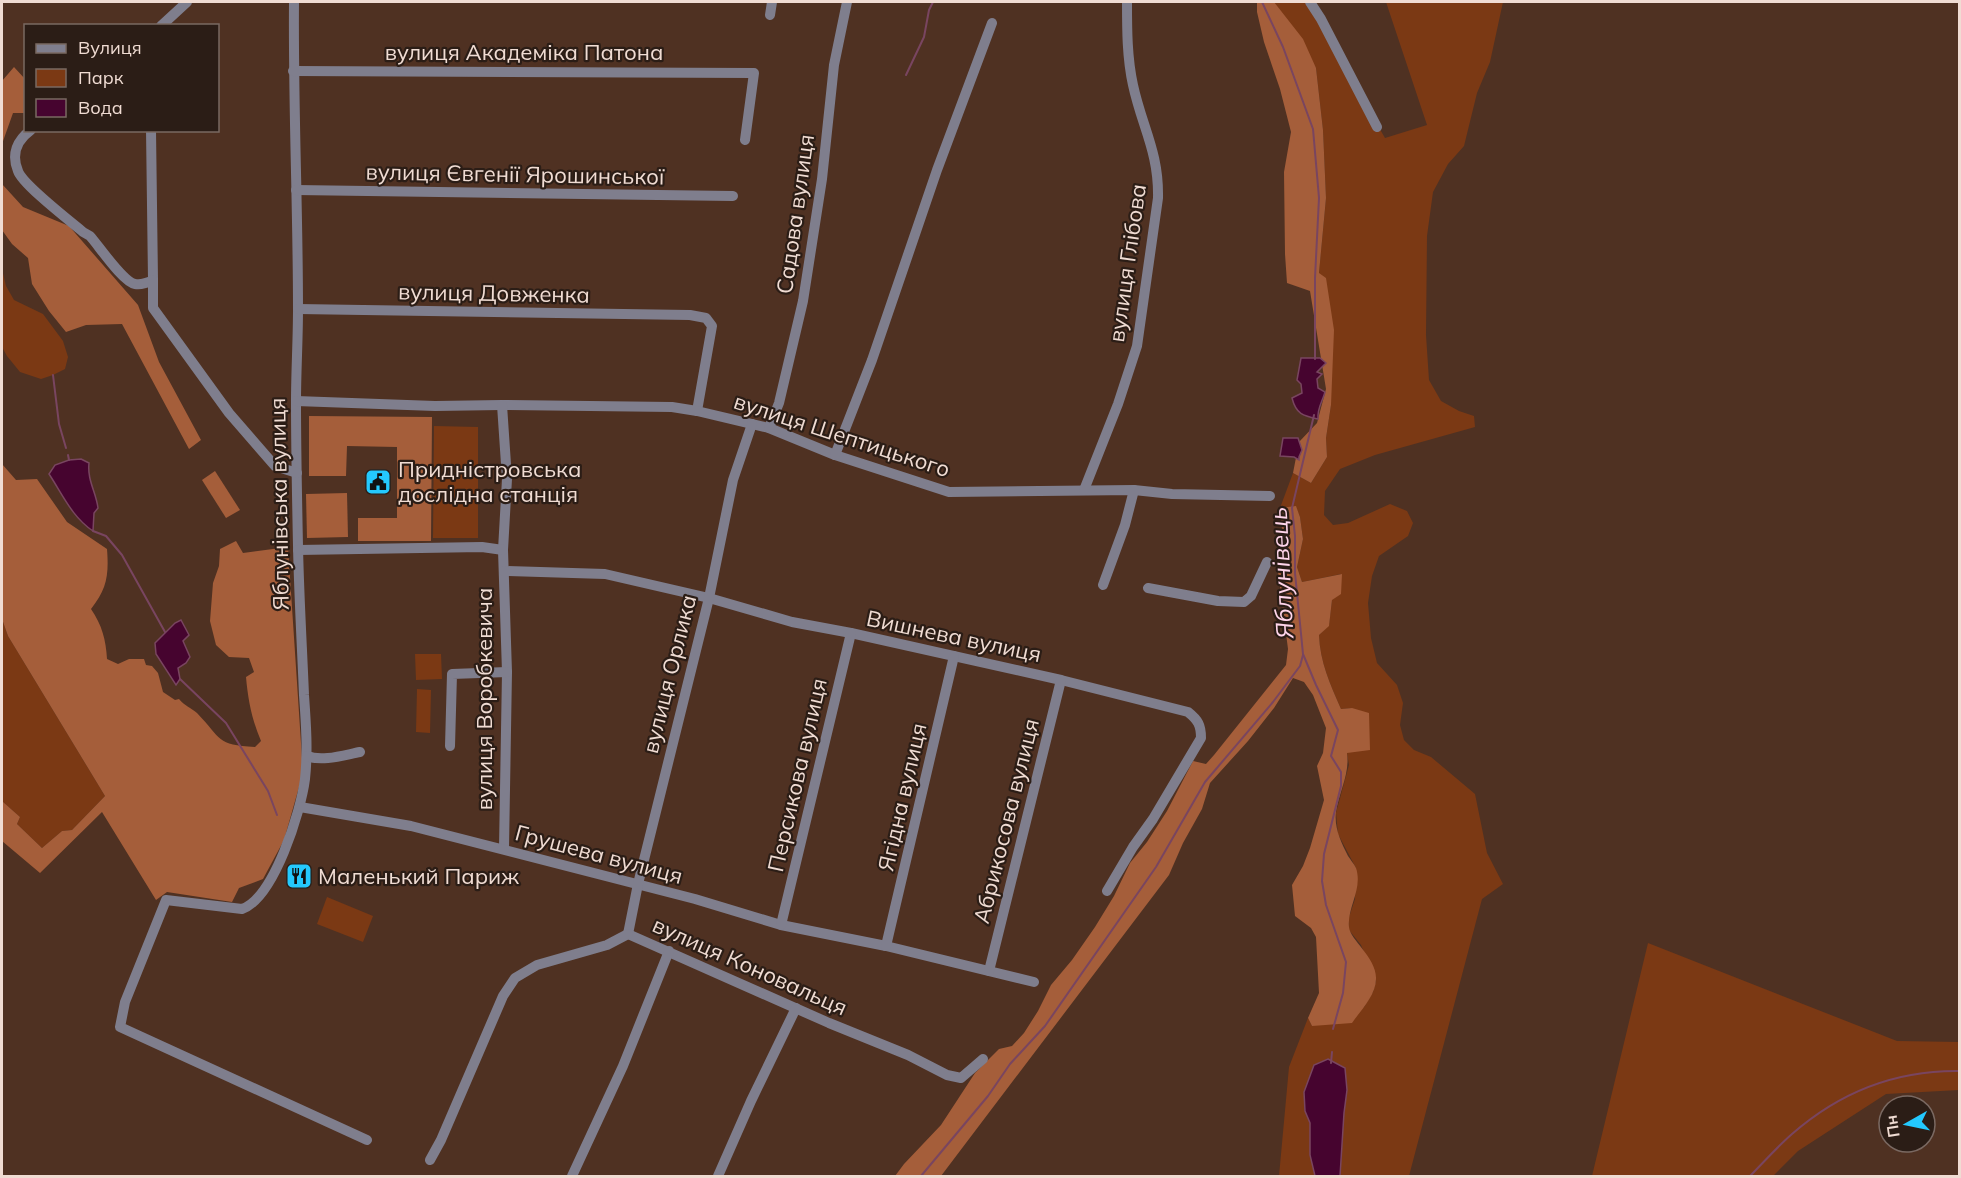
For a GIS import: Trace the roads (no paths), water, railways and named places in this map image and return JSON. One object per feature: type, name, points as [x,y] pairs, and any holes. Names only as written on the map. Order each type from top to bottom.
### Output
[{"type":"street","points":[[162,24],[188,2]]},
{"type":"street","name":"Яблунівська вулиця","points":[[294,2],[298,550],[307,756],[305,780],[300,807],[287,843],[266,890],[250,906],[242,909],[166,900],[125,1002],[120,1027],[367,1140]]},
{"type":"street","points":[[770,15],[772,2]]},
{"type":"street","name":"Садова вулиця","points":[[769,428],[779,403],[803,301],[822,179],[834,65],[847,2]]},
{"type":"street","name":"вулиця Глібова","points":[[1084,490],[1118,404],[1137,346],[1158,198],[1158,178],[1153,149],[1133,85],[1128,44],[1127,2]]},
{"type":"street","points":[[1310,2],[1377,127]]},
{"type":"street","points":[[835,455],[872,360],[937,170],[992,23]]},
{"type":"street","name":"вулиця Академіка Патона","points":[[293,71],[754,73],[745,140]]},
{"type":"street","points":[[28,132],[21,137],[17,145],[15,161],[18,173],[90,236],[132,284],[144,284],[153,280]]},
{"type":"street","points":[[151,132],[153,308],[229,413],[275,466],[297,473]]},
{"type":"street","name":"вулиця Євгенії Ярошинської","points":[[296,190],[733,196]]},
{"type":"street","name":"вулиця Довженка","points":[[298,309],[690,315],[706,318],[712,326],[697,411]]},
{"type":"street","name":"вулиця Шептицького","points":[[296,400],[435,406],[672,407],[769,428],[835,455],[949,492],[1134,490],[1172,494],[1270,496]]},
{"type":"street","name":"вулиця Воробкевича","points":[[502,405],[507,479],[503,550],[507,672],[504,849]]},
{"type":"street","name":"вулиця Орлика","points":[[628,934],[638,884],[708,598],[733,480],[752,424]]},
{"type":"street","points":[[1103,585],[1125,525],[1134,490]]},
{"type":"street","points":[[298,550],[482,547],[503,550]]},
{"type":"street","points":[[1148,588],[1218,601],[1244,602],[1251,596],[1268,562]]},
{"type":"street","name":"Вишнева вулиця","points":[[504,571],[605,574],[708,598],[781,620],[851,633],[1061,680],[1188,712],[1197,719],[1201,728],[1201,738],[1154,819],[1133,847],[1107,891]]},
{"type":"street","name":"Персикова вулиця","points":[[781,925],[851,633]]},
{"type":"street","name":"Ягідна вулиця","points":[[886,946],[954,656]]},
{"type":"street","points":[[450,746],[452,674],[507,672]]},
{"type":"street","name":"Абрикосова вулиця","points":[[989,971],[1061,680]]},
{"type":"street","points":[[307,756],[327,757],[360,752]]},
{"type":"street","name":"Грушева вулиця","points":[[300,807],[411,826],[638,884],[781,925],[886,946],[1034,982]]},
{"type":"street","name":"вулиця Коновальця","points":[[430,1160],[441,1140],[503,996],[515,978],[537,965],[607,945],[628,934],[908,1055],[947,1075],[961,1078],[983,1059]]},
{"type":"street","points":[[572,1176],[623,1066],[669,951]]},
{"type":"street","points":[[718,1176],[796,1008]]},
{"type":"water","points":[[1301,358],[1320,358],[1326,363],[1317,372],[1322,374],[1317,379],[1318,388],[1325,392],[1318,419],[1301,413],[1292,398],[1302,393],[1301,384],[1297,380]]},
{"type":"water","points":[[1283,438],[1298,438],[1302,450],[1299,460],[1294,457],[1280,456]]},
{"type":"water","points":[[81,459],[89,463],[89,475],[98,508],[94,513],[93,531],[74,512],[49,474],[55,465]]},
{"type":"water","points":[[181,620],[189,635],[183,641],[190,657],[178,668],[180,679],[176,685],[156,654],[155,643]]},
{"type":"water","points":[[1328,1059],[1345,1068],[1347,1090],[1340,1176],[1315,1176],[1310,1155],[1310,1123],[1305,1111],[1304,1092],[1314,1065]]},
{"type":"waterway","points":[[906,75],[924,37],[929,10],[933,2]]},
{"type":"waterway","name":"Яблунівець","points":[[1262,2],[1283,47],[1313,129],[1319,198],[1315,278],[1315,359]]},
{"type":"waterway","points":[[53,375],[59,424],[66,448]]},
{"type":"waterway","name":"Яблунівець","points":[[1314,415],[1292,508],[1295,573],[1303,654],[1338,730],[1331,756],[1341,772],[1341,786],[1324,854],[1322,881],[1326,905],[1346,962],[1343,993],[1333,1029]]},
{"type":"waterway","points":[[68,455],[69,460]]},
{"type":"waterway","points":[[93,531],[106,536],[122,555],[165,632]]},
{"type":"waterway","points":[[921,1176],[988,1096],[1010,1064],[1045,1026],[1156,867],[1205,782],[1273,702],[1300,666],[1303,655]]},
{"type":"waterway","points":[[180,679],[226,723],[268,791],[277,815]]},
{"type":"waterway","name":"Яблунівець","points":[[1331,1063],[1332,1052]]},
{"type":"waterway","points":[[1750,1176],[1810,1119],[1849,1095],[1891,1079],[1960,1071]]},
{"type":"place","name":"Придністровська дослідна станція","points":[[378,482]]},
{"type":"place","name":"Маленький Париж","points":[[299,876]]}]
